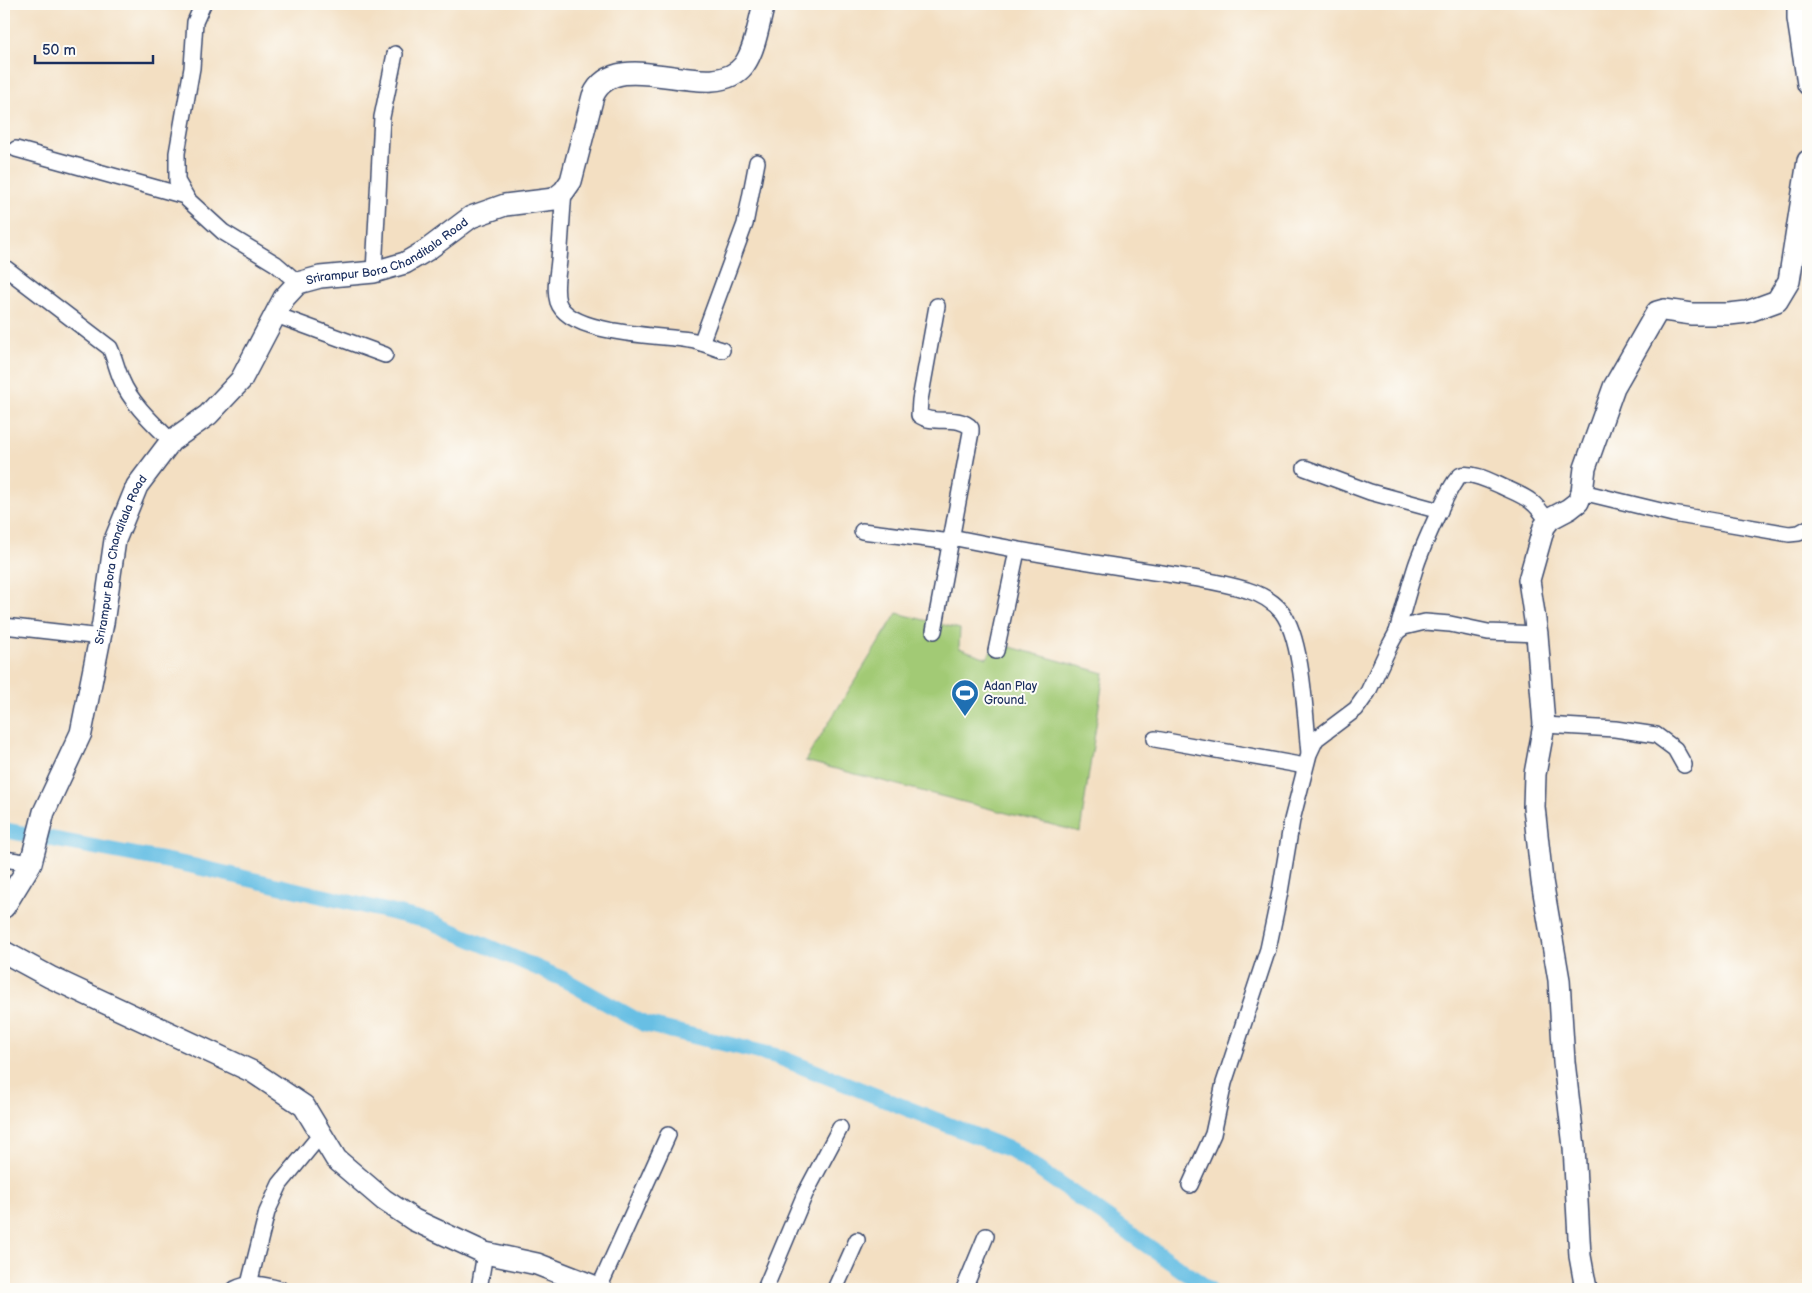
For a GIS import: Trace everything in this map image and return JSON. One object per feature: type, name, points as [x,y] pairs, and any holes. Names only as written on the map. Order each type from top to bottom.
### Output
[{"type":"street","points":[[203,4],[195,22],[192,68],[177,154],[177,181],[188,200],[223,232],[276,264],[298,283]]},
{"type":"street","points":[[722,350],[692,340],[636,336],[591,326],[568,315],[561,308],[558,300],[557,281],[564,192],[571,180],[593,96],[605,80],[620,74],[634,73],[707,80],[736,73],[750,55],[764,4]]},
{"type":"street","points":[[1798,4],[1798,19],[1808,84]]},
{"type":"street","points":[[374,272],[382,117],[395,54]]},
{"type":"street","points":[[16,149],[185,196]]},
{"type":"street","points":[[1586,1289],[1580,1256],[1574,1147],[1564,1062],[1559,980],[1542,881],[1534,807],[1535,774],[1544,725],[1538,634],[1530,580],[1544,527],[1555,516],[1578,502],[1582,492],[1586,468],[1614,387],[1657,312],[1664,310],[1692,314],[1729,314],[1747,312],[1777,301],[1789,282],[1808,161]]},
{"type":"street","points":[[701,343],[744,224],[757,162]]},
{"type":"street","name":"Srirampur Bora Chanditala Road","points":[[31,863],[44,812],[82,733],[101,637],[116,540],[137,486],[171,441],[208,415],[241,380],[284,298],[298,283],[320,277],[374,272],[405,263],[427,250],[471,218],[505,206],[554,199],[564,192]]},
{"type":"street","points":[[4,267],[110,348],[117,363],[122,382],[142,411],[171,441]]},
{"type":"street","points":[[934,631],[971,432],[971,428],[964,423],[925,418],[918,415],[937,306]]},
{"type":"street","points":[[276,315],[385,355]]},
{"type":"street","points":[[1305,468],[1370,492],[1440,512]]},
{"type":"street","points":[[1190,1185],[1213,1134],[1224,1083],[1268,949],[1292,820],[1307,760],[1316,739],[1356,709],[1368,692],[1397,632],[1417,564],[1455,480],[1462,474],[1470,475],[1490,481],[1526,497],[1540,509],[1548,522]]},
{"type":"street","points":[[1582,492],[1673,514],[1789,534],[1799,533],[1808,528]]},
{"type":"street","points":[[862,531],[951,539],[1191,578],[1248,591],[1268,599],[1282,612],[1289,625],[1297,653],[1302,676],[1307,760]]},
{"type":"street","points":[[996,651],[1017,550]]},
{"type":"street","points":[[1397,632],[1404,627],[1425,622],[1450,624],[1488,632],[1538,634]]},
{"type":"street","points":[[4,626],[101,637]]},
{"type":"street","points":[[1544,725],[1615,729],[1656,735],[1675,749],[1684,766]]},
{"type":"street","points":[[1155,739],[1307,760]]},
{"type":"street","points":[[4,859],[31,863],[4,907]]},
{"type":"street","points":[[4,952],[50,977],[253,1072],[304,1106],[336,1159],[384,1200],[414,1220],[485,1253],[537,1264],[600,1289],[668,1135]]},
{"type":"street","points":[[765,1289],[805,1194],[840,1128]]},
{"type":"street","points":[[280,1289],[261,1284],[242,1287],[267,1212],[280,1184],[322,1133]]},
{"type":"street","points":[[964,1289],[986,1236]]},
{"type":"street","points":[[835,1289],[858,1240]]},
{"type":"street","points":[[479,1289],[485,1253]]},
{"type":"green space","name":"Adan Play Ground.","points":[[897,613],[960,629],[959,648],[987,658],[996,643],[1104,673],[1080,832],[805,761]]},
{"type":"waterway","points":[[4,830],[189,865],[429,921],[563,979],[644,1024],[776,1056],[1011,1150],[1209,1289]]},
{"type":"place","name":"Adan Play Ground.","points":[[965,717]]}]
